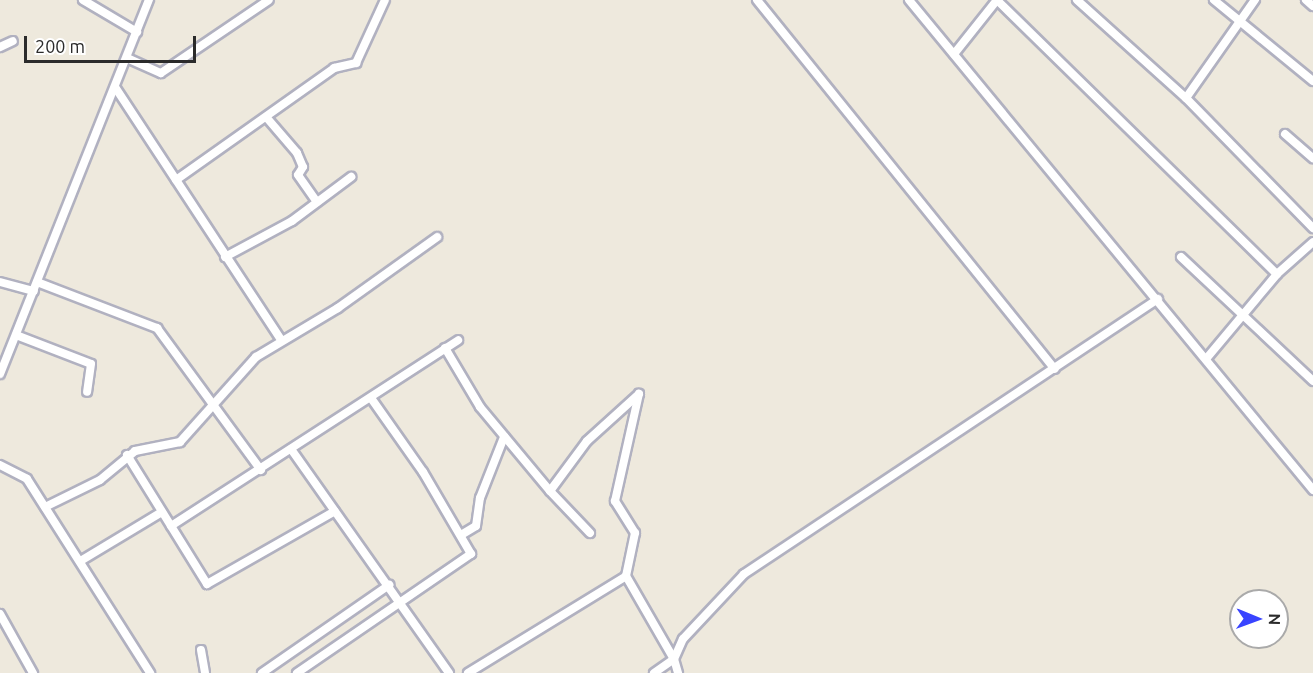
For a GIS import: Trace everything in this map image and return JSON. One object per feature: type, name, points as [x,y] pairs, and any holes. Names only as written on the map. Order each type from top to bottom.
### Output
[{"type":"street","points":[[83,0],[137,32]]},
{"type":"street","points":[[0,374],[149,0]]},
{"type":"street","points":[[126,58],[161,73],[269,0]]},
{"type":"street","points":[[176,180],[267,118],[334,68],[356,63],[385,0]]},
{"type":"street","points":[[757,0],[1055,369]]},
{"type":"street","points":[[909,0],[1311,485]]},
{"type":"street","points":[[954,54],[997,0],[1277,274]]},
{"type":"street","points":[[1077,0],[1186,98],[1313,228]]},
{"type":"street","points":[[1214,0],[1313,81]]},
{"type":"street","points":[[1186,98],[1256,0]]},
{"type":"street","points":[[1306,0],[1313,6]]},
{"type":"street","points":[[0,47],[13,41]]},
{"type":"street","points":[[115,87],[281,340]]},
{"type":"street","points":[[267,118],[297,153],[303,167],[298,175],[317,202]]},
{"type":"street","points":[[1285,134],[1313,158]]},
{"type":"street","points":[[225,257],[317,202],[351,177]]},
{"type":"street","points":[[45,507],[100,480],[127,456],[180,442],[256,357],[338,308],[437,237]]},
{"type":"street","points":[[1206,359],[1277,274],[1313,242]]},
{"type":"street","points":[[1181,257],[1242,317],[1313,381]]},
{"type":"street","points":[[0,282],[35,286],[148,321],[215,402],[261,470]]},
{"type":"street","points":[[654,673],[674,660],[683,639],[744,574],[1158,299]]},
{"type":"street","points":[[16,335],[91,364],[87,392]]},
{"type":"street","points":[[171,526],[261,470],[291,448],[458,340]]},
{"type":"street","points":[[445,348],[504,437],[590,533]]},
{"type":"street","points":[[550,491],[587,441],[639,394],[615,501],[635,533],[626,576],[674,660],[678,673]]},
{"type":"street","points":[[297,673],[400,601],[468,559],[470,550],[461,535],[371,398]]},
{"type":"street","points":[[461,535],[476,526],[480,498],[504,437]]},
{"type":"street","points":[[291,448],[449,673]]},
{"type":"street","points":[[127,456],[207,584],[336,511]]},
{"type":"street","points":[[0,465],[23,474],[82,560],[150,673]]},
{"type":"street","points":[[82,560],[162,512]]},
{"type":"street","points":[[468,673],[626,576]]},
{"type":"street","points":[[262,673],[389,585]]},
{"type":"street","points":[[0,614],[33,673]]},
{"type":"street","points":[[201,651],[205,673]]}]
